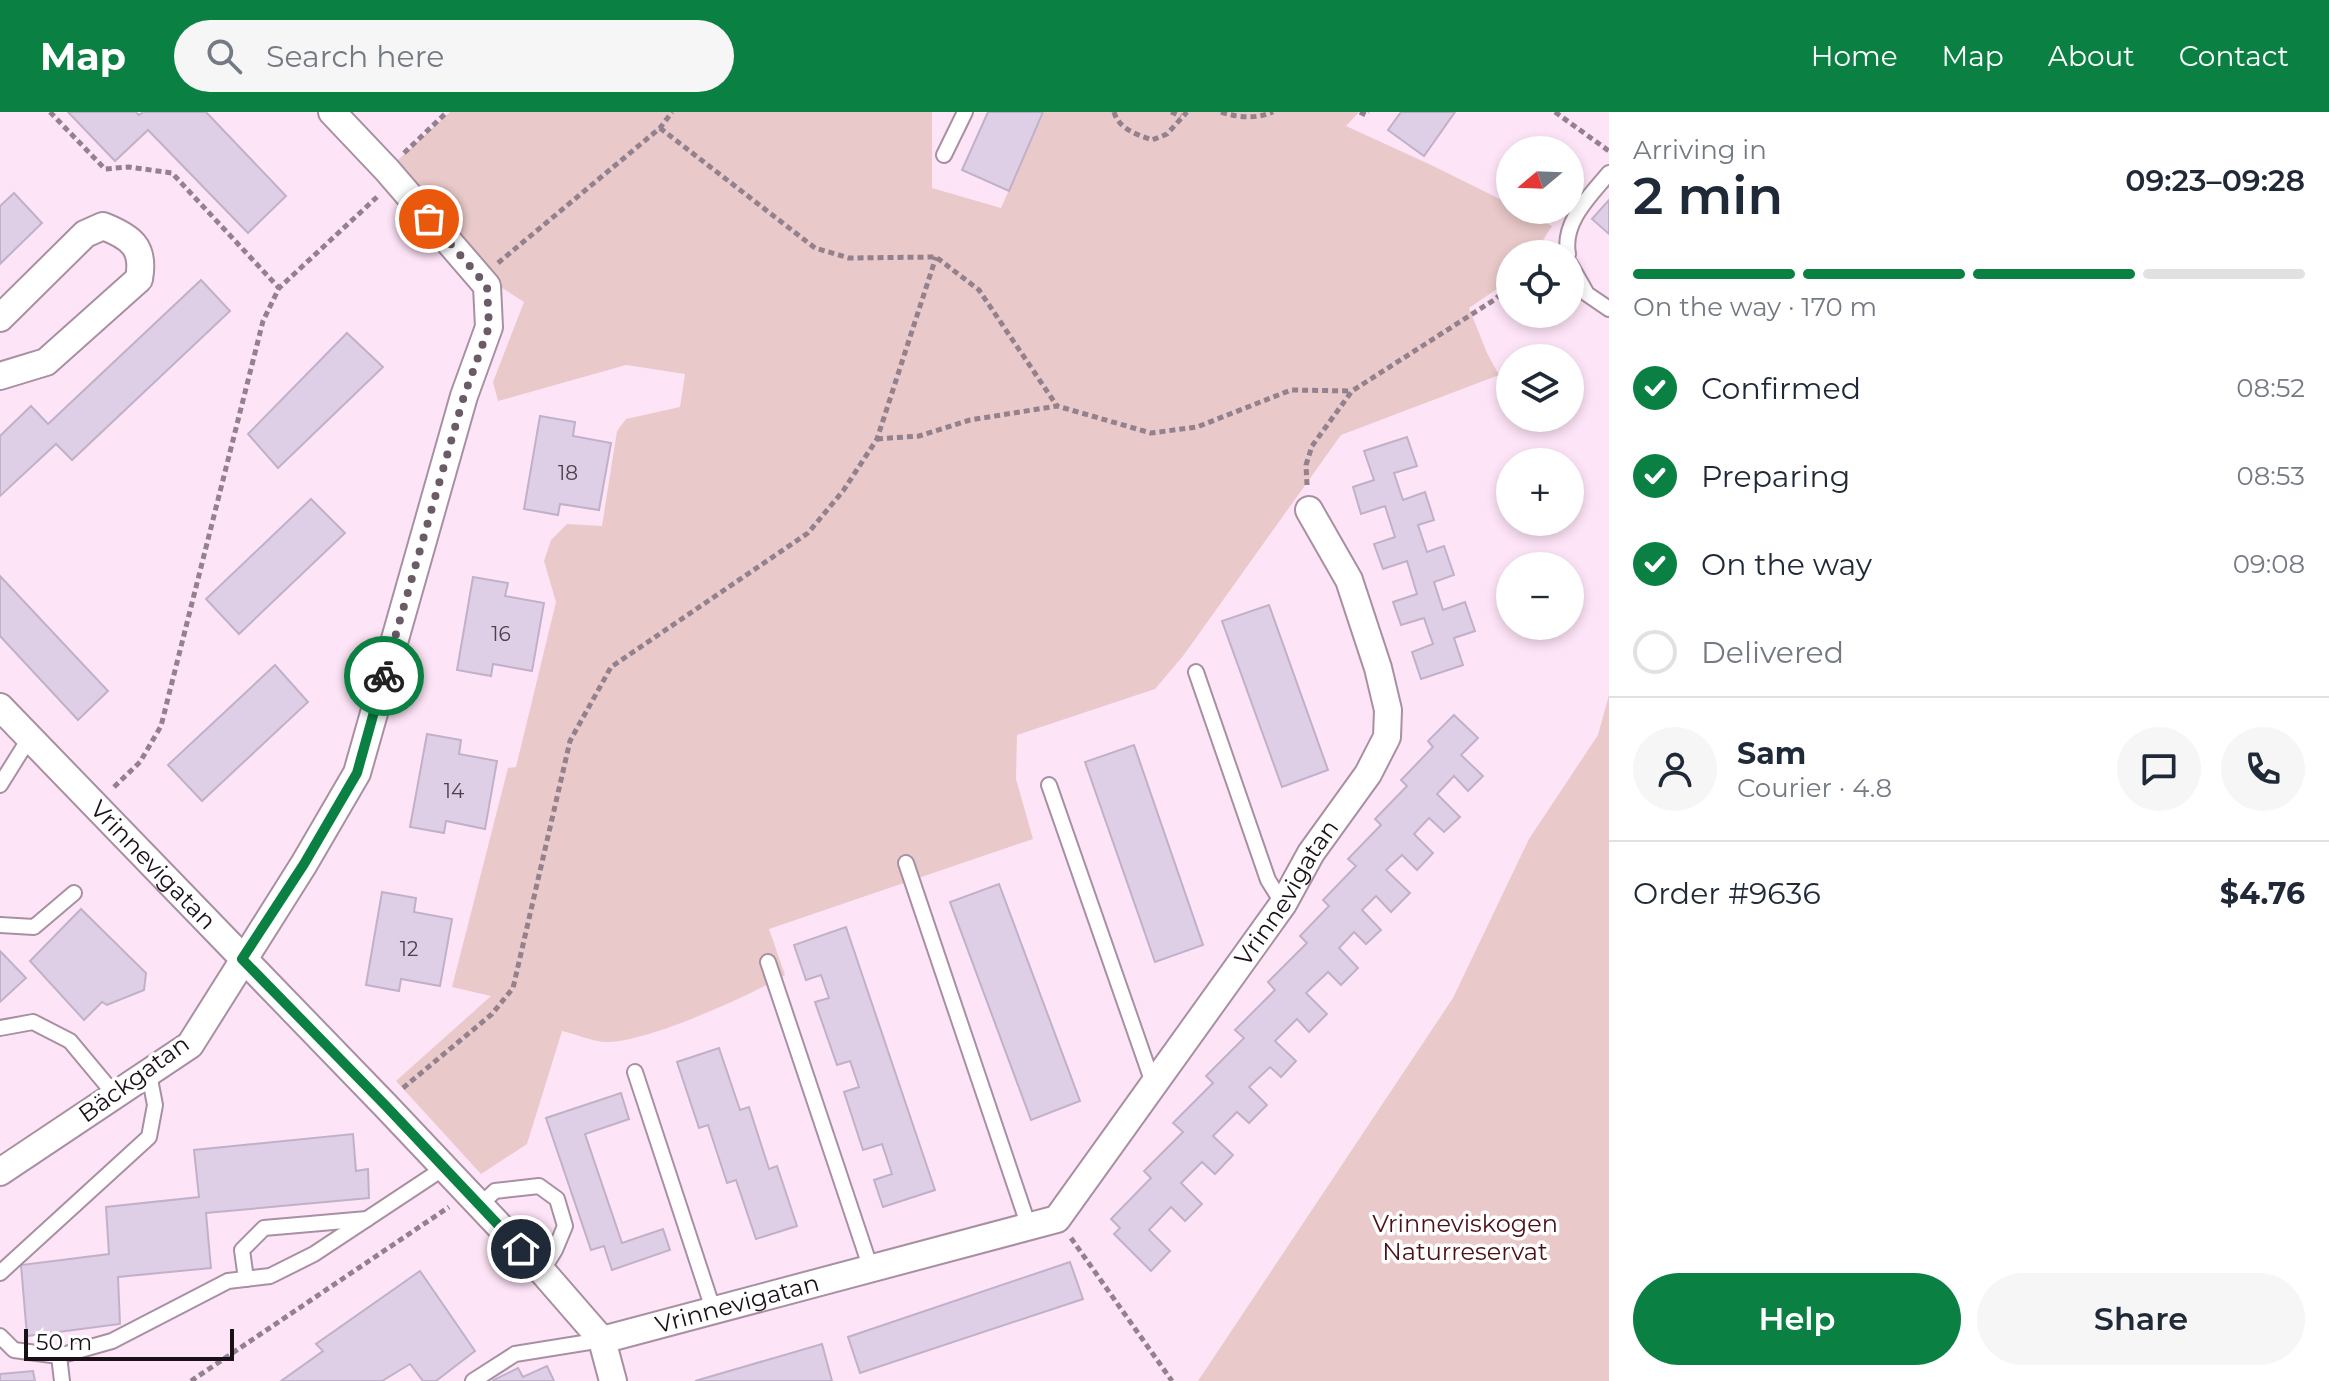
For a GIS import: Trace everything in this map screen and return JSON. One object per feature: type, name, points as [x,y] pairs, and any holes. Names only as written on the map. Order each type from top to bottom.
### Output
[{"type":"street","name":"Bäckgatan","points":[[0,1172],[190,1045],[304,864],[357,773],[464,396],[489,327],[487,286],[332,112]]},
{"type":"street","points":[[0,318],[85,234],[103,226],[121,233],[138,248],[142,264],[139,279],[46,362],[0,376]]},
{"type":"street","name":"Vrinnevigatan","points":[[602,1340],[1057,1219],[1283,904],[1311,853],[1368,774],[1387,737],[1388,710],[1378,668],[1349,580],[1309,510]]},
{"type":"street","name":"Vrinnevigatan","points":[[0,707],[542,1271],[602,1340],[613,1381]]},
{"type":"lane","points":[[944,155],[965,112]]},
{"type":"lane","points":[[1565,240],[1580,209],[1609,173]]},
{"type":"lane","points":[[1584,289],[1609,309]]},
{"type":"lane","points":[[1196,672],[1268,880],[1283,904]]},
{"type":"lane","points":[[0,785],[30,737]]},
{"type":"lane","points":[[1049,785],[1154,1086]]},
{"type":"lane","points":[[906,863],[1029,1227]]},
{"type":"lane","points":[[0,925],[34,927],[74,893]]},
{"type":"lane","points":[[768,962],[871,1269]]},
{"type":"lane","points":[[0,1028],[33,1022],[70,1041],[115,1095]]},
{"type":"lane","points":[[635,1072],[714,1312]]},
{"type":"lane","points":[[0,1273],[149,1137],[155,1105],[149,1074]]},
{"type":"lane","points":[[0,1336],[14,1350],[59,1356],[112,1341],[228,1281],[270,1276],[314,1254],[444,1168]]},
{"type":"lane","points":[[474,1200],[495,1191],[539,1186],[557,1199],[565,1226],[542,1271]]},
{"type":"lane","points":[[246,1279],[242,1250],[264,1228],[370,1219]]},
{"type":"lane","points":[[473,1381],[515,1354],[602,1340]]},
{"type":"lane","points":[[59,1356],[62,1381]]},
{"type":"path","points":[[50,112],[105,169],[129,167],[172,173],[279,288]]},
{"type":"path","points":[[96,805],[140,762],[161,726],[263,321],[279,288],[391,175],[447,112]]},
{"type":"path","points":[[480,277],[660,128],[672,112]]},
{"type":"path","points":[[1114,112],[1131,132],[1152,140],[1167,134],[1184,114]]},
{"type":"path","points":[[1171,112],[1184,114]]},
{"type":"path","points":[[1221,112],[1258,118],[1273,112]]},
{"type":"path","points":[[1360,112],[1366,115],[1368,112]]},
{"type":"path","points":[[1555,112],[1609,151]]},
{"type":"path","points":[[660,128],[815,248],[849,258],[936,257],[979,290],[1057,406]]},
{"type":"path","points":[[396,1094],[492,1014],[513,988],[570,741],[611,667],[808,533],[843,491],[877,439],[936,257]]},
{"type":"path","points":[[1309,510],[1306,465],[1312,446],[1352,391],[1496,298]]},
{"type":"path","points":[[877,439],[919,436],[970,420],[1057,406],[1151,433],[1197,427],[1291,390],[1352,391]]},
{"type":"path","points":[[191,1381],[474,1200]]},
{"type":"path","points":[[1057,1219],[1172,1381]]},
{"type":"green space","points":[[450,112],[932,112],[932,188],[1001,208],[1044,112],[1359,112],[1346,126],[1496,197],[1496,224],[1552,226],[1543,240],[1496,240],[1496,290],[1469,308],[1496,370],[1496,376],[1341,435],[1183,656],[1155,689],[1017,735],[1016,779],[1033,839],[769,929],[785,975],[696,1017],[622,1041],[604,1042],[562,1031],[527,1144],[481,1174],[396,1081],[491,996],[452,987],[508,768],[516,767],[556,602],[544,561],[551,540],[567,524],[602,526],[617,431],[626,419],[680,407],[685,374],[626,365],[498,401],[493,382],[524,302],[496,284],[387,170]]},
{"type":"green space","name":"Vrinneviskogen Naturreservat","points":[[1609,695],[1609,1381],[1198,1381],[1453,998],[1529,839],[1598,735]]},
{"type":"building","points":[[68,112],[136,112],[139,115],[143,112],[206,112],[286,196],[248,233],[148,130],[115,161]]},
{"type":"building","points":[[988,112],[1043,112],[1009,191],[962,170]]},
{"type":"building","points":[[1401,112],[1455,112],[1424,156],[1388,130]]},
{"type":"building","points":[[14,193],[42,223],[0,264],[0,206]]},
{"type":"building","points":[[1609,200],[1609,234],[1592,219]]},
{"type":"building","points":[[201,280],[230,311],[72,460],[56,444],[0,496],[0,436],[31,406],[48,424]]},
{"type":"building","points":[[347,333],[383,367],[278,468],[248,434]]},
{"type":"building","points":[[540,416],[575,422],[573,436],[611,443],[599,510],[560,504],[558,515],[524,509]]},
{"type":"building","points":[[1407,437],[1417,466],[1394,473],[1403,500],[1425,492],[1434,520],[1418,525],[1427,552],[1444,546],[1454,575],[1434,582],[1443,610],[1465,602],[1475,631],[1454,638],[1463,665],[1421,679],[1412,652],[1433,644],[1424,618],[1401,625],[1393,602],[1417,594],[1407,561],[1383,569],[1374,544],[1395,537],[1385,506],[1361,514],[1353,487],[1374,480],[1364,451]]},
{"type":"building","points":[[311,499],[345,533],[239,634],[206,599]]},
{"type":"building","points":[[0,576],[108,691],[78,720],[0,636]]},
{"type":"building","points":[[473,577],[508,583],[505,596],[544,603],[532,671],[493,664],[491,676],[457,670]]},
{"type":"building","points":[[1269,605],[1328,770],[1282,787],[1222,621]]},
{"type":"building","points":[[275,665],[308,702],[202,801],[168,765]]},
{"type":"building","points":[[1454,715],[1478,738],[1461,755],[1483,776],[1468,791],[1454,776],[1437,794],[1460,817],[1444,832],[1429,818],[1414,834],[1433,853],[1417,870],[1402,855],[1386,870],[1410,893],[1391,912],[1376,896],[1362,910],[1381,930],[1366,944],[1354,932],[1339,948],[1358,968],[1341,985],[1328,972],[1306,993],[1327,1014],[1309,1032],[1297,1019],[1275,1041],[1296,1061],[1281,1077],[1270,1067],[1249,1087],[1267,1105],[1249,1123],[1237,1112],[1213,1136],[1233,1155],[1215,1174],[1202,1162],[1181,1183],[1202,1204],[1185,1221],[1171,1207],[1149,1230],[1170,1251],[1151,1271],[1114,1234],[1120,1228],[1111,1219],[1151,1178],[1144,1171],[1183,1132],[1173,1123],[1213,1083],[1206,1076],[1244,1038],[1235,1030],[1275,990],[1268,982],[1307,943],[1300,936],[1329,906],[1323,900],[1356,866],[1348,859],[1381,825],[1375,819],[1407,786],[1401,780],[1433,747],[1428,741]]},
{"type":"building","points":[[427,734],[461,740],[459,754],[497,761],[485,829],[446,821],[444,833],[410,827]]},
{"type":"building","points":[[1134,745],[1203,945],[1155,962],[1085,762]]},
{"type":"building","points":[[999,884],[1080,1101],[1031,1120],[950,902]]},
{"type":"building","points":[[382,892],[416,898],[414,912],[452,919],[440,986],[401,979],[399,991],[366,985]]},
{"type":"building","points":[[81,909],[146,973],[144,990],[107,1005],[102,1002],[84,1020],[30,961]]},
{"type":"building","points":[[846,927],[935,1190],[883,1207],[874,1180],[892,1174],[882,1144],[863,1150],[844,1092],[859,1087],[850,1061],[837,1065],[815,1002],[829,998],[821,975],[806,980],[794,945]]},
{"type":"building","points":[[0,951],[26,978],[0,1002]]},
{"type":"building","points":[[719,1048],[740,1110],[749,1107],[769,1169],[777,1166],[797,1226],[756,1239],[736,1180],[727,1183],[708,1125],[699,1128],[677,1062]]},
{"type":"building","points":[[621,1093],[629,1119],[585,1134],[622,1243],[663,1229],[670,1250],[612,1270],[604,1246],[591,1250],[546,1118]]},
{"type":"building","points":[[353,1134],[356,1171],[368,1169],[369,1198],[206,1213],[211,1268],[118,1277],[120,1324],[27,1336],[21,1265],[109,1254],[106,1207],[199,1197],[194,1150]]},
{"type":"building","points":[[1070,1262],[1083,1299],[860,1373],[848,1337]]},
{"type":"building","points":[[420,1271],[475,1351],[436,1381],[423,1381],[410,1364],[382,1381],[281,1381],[323,1351],[316,1344]]},
{"type":"building","points":[[822,1344],[832,1381],[695,1381]]},
{"type":"building","points":[[547,1366],[554,1381],[492,1381],[518,1368],[523,1377]]},
{"type":"building","points":[[33,1371],[35,1381],[0,1381],[0,1374]]},
{"type":"way so far","points":[[384,676],[464,396],[489,327],[487,286],[429,219]]},
{"type":"route","points":[[384,676],[357,773],[304,864],[242,959],[521,1249]]}]
